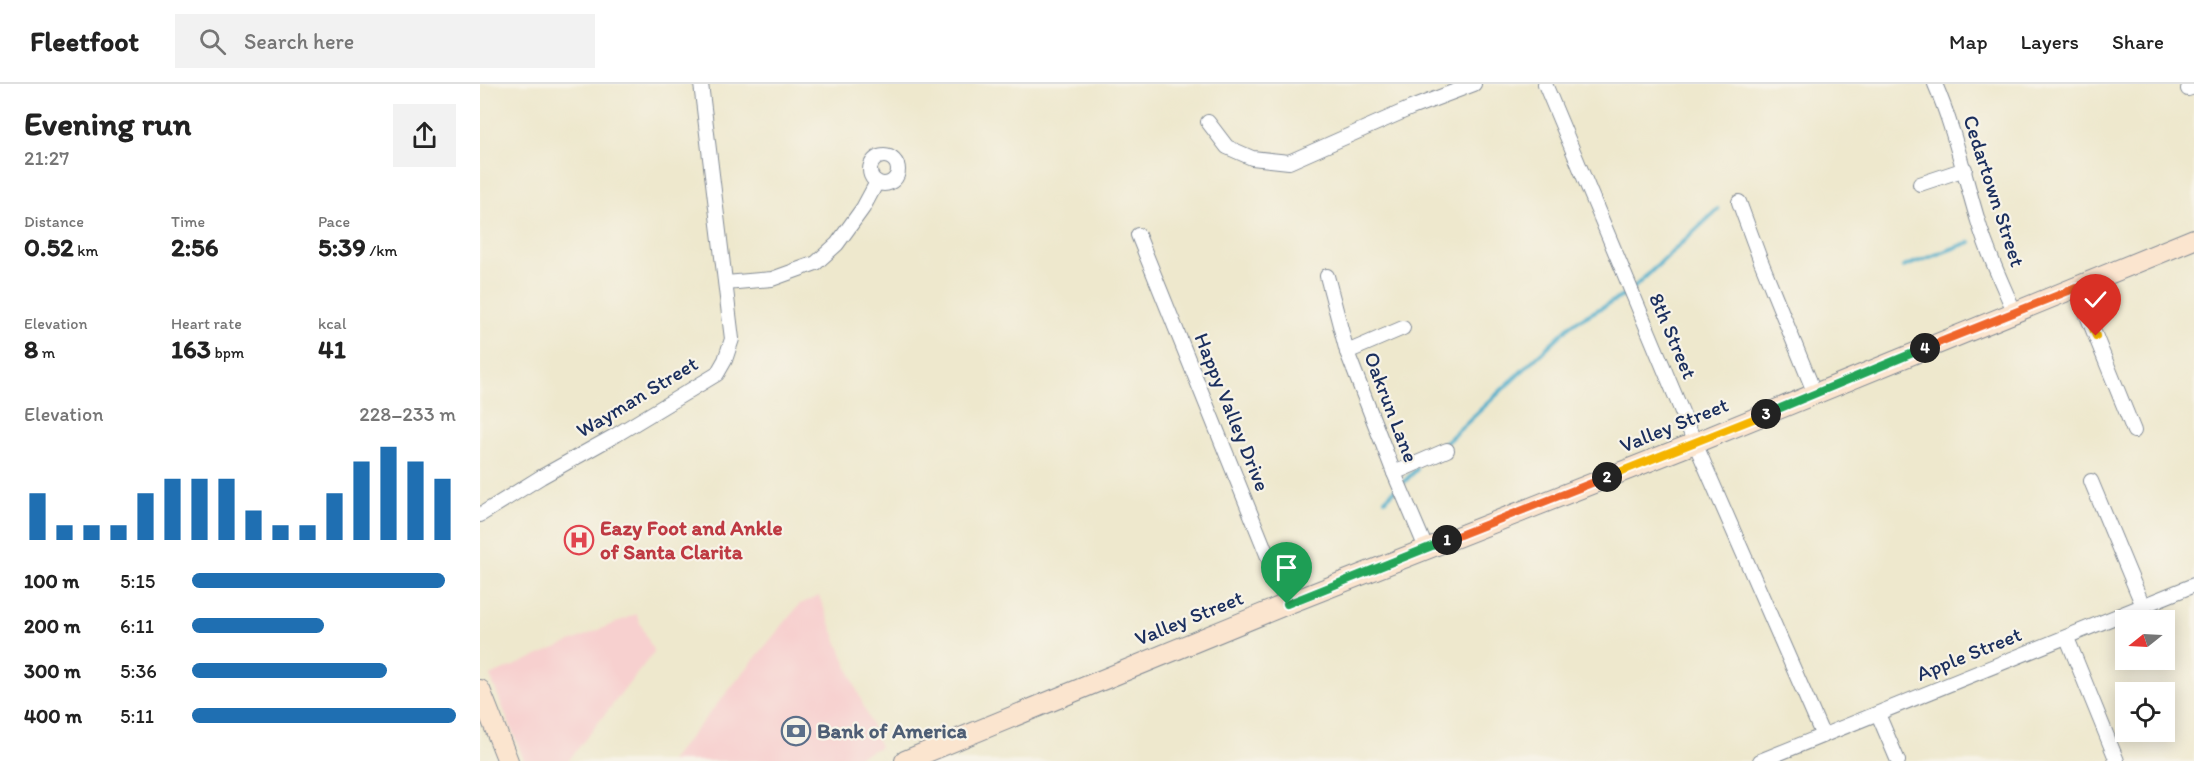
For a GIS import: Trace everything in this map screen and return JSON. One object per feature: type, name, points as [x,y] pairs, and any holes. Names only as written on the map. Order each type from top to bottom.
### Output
[{"type":"street","name":"Wayman Street","points":[[480,515],[717,374],[725,360],[732,339],[701,84]]},
{"type":"street","points":[[1208,122],[1227,147],[1252,158],[1289,162],[1401,112],[1474,84]]},
{"type":"street","name":"8th Street","points":[[1545,84],[1695,443],[1823,736]]},
{"type":"street","name":"Cedartown Street","points":[[1935,84],[1965,169],[1978,220],[1992,261],[2014,311]]},
{"type":"street","points":[[1920,184],[1965,169]]},
{"type":"street","points":[[726,284],[772,279],[816,263],[837,244],[863,208],[878,182]]},
{"type":"street","points":[[1739,202],[1815,393]]},
{"type":"street","name":"Happy Valley Drive","points":[[1138,235],[1287,604]]},
{"type":"street","name":"Valley Street","points":[[905,761],[1287,604],[1695,443],[2194,239]]},
{"type":"street","name":"Oakrun Lane","points":[[1327,276],[1347,352],[1426,548]]},
{"type":"street","points":[[2076,288],[2134,431]]},
{"type":"street","points":[[1347,352],[1403,328]]},
{"type":"street","points":[[1394,473],[1447,450]]},
{"type":"street","points":[[2091,481],[2143,606]]},
{"type":"street","name":"Apple Street","points":[[1760,761],[2194,585]]},
{"type":"street","points":[[2067,638],[2117,761]]},
{"type":"street","points":[[480,690],[508,761]]},
{"type":"street","points":[[1878,714],[1898,761]]},
{"type":"shaded area","points":[[819,596],[880,747],[849,761],[670,761],[800,604]]},
{"type":"shaded area","points":[[636,614],[654,652],[568,761],[523,761],[490,676]]},
{"type":"waterway","points":[[1442,446],[1572,324],[1628,293],[1718,209]]},
{"type":"waterway","points":[[1903,267],[1970,242]]},
{"type":"waterway","points":[[1403,483],[1417,469]]},
{"type":"waterway","points":[[1385,500],[1397,488]]},
{"type":"place","name":"Eazy Foot and Ankle of Santa Clarita","points":[[579,540]]},
{"type":"place","name":"Bank of America","points":[[796,731]]},
{"type":"route","points":[[1287,604],[1695,443],[2014,311],[2076,288],[2096,336]]}]
